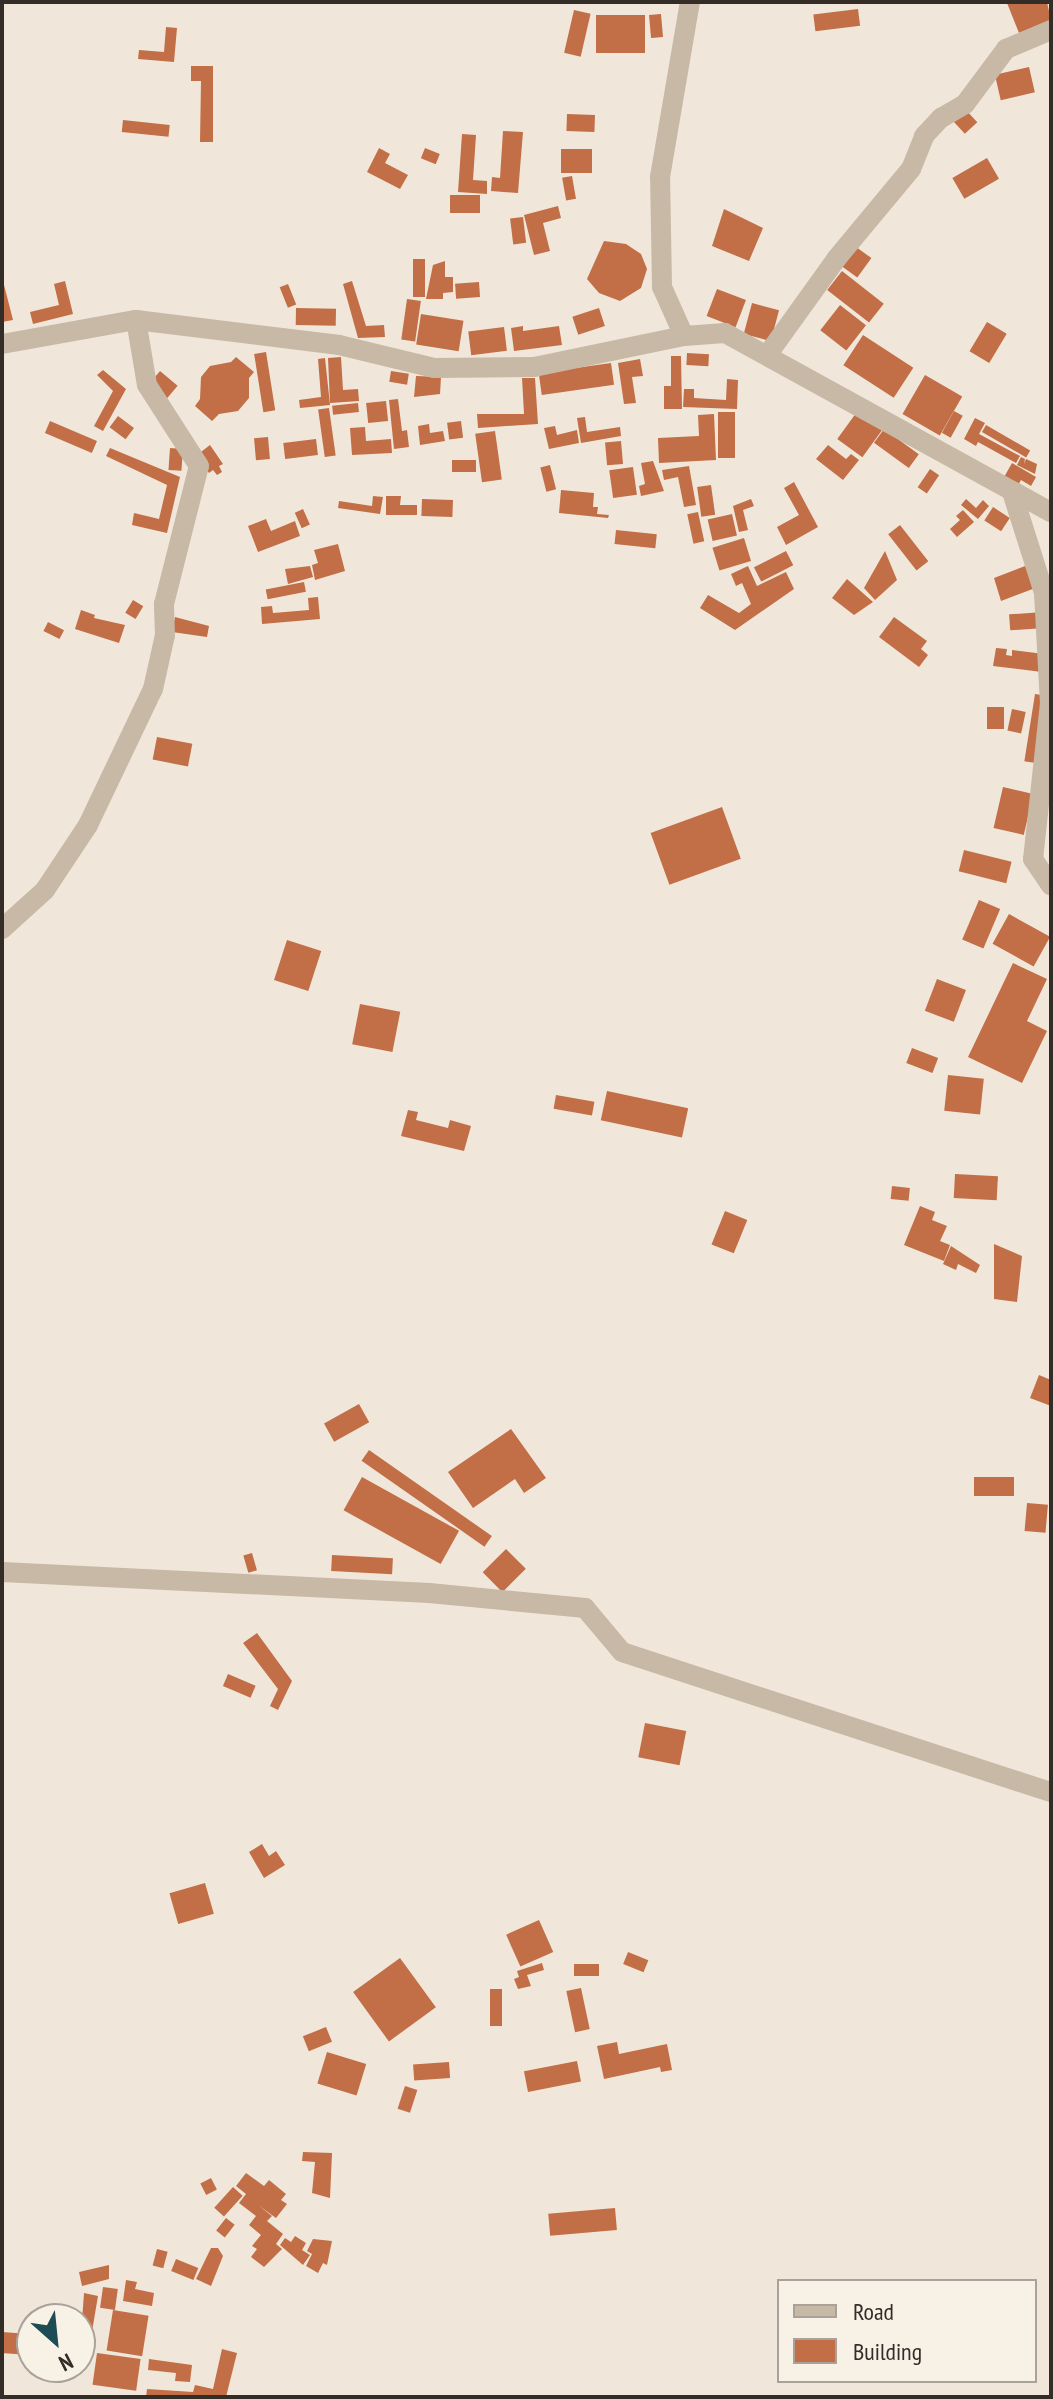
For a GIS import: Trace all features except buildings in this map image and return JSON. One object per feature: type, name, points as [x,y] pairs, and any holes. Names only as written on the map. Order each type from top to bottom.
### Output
[{"type":"street","points":[[684,336],[662,287],[660,177],[690,2]]},
{"type":"street","points":[[768,354],[837,258],[911,169],[924,136],[941,118],[965,104],[1006,49],[1051,30]]},
{"type":"street","points":[[2,929],[45,890],[88,825],[153,689],[165,635],[164,604],[199,466],[147,385],[136,320]]},
{"type":"street","points":[[2,344],[136,320],[339,345],[434,368],[534,367],[684,336],[725,333],[1051,512]]},
{"type":"street","points":[[1012,492],[1044,593],[1050,703],[1033,859],[1051,886]]},
{"type":"street","points":[[2,1572],[429,1593],[585,1608],[622,1652],[1051,1792]]}]
